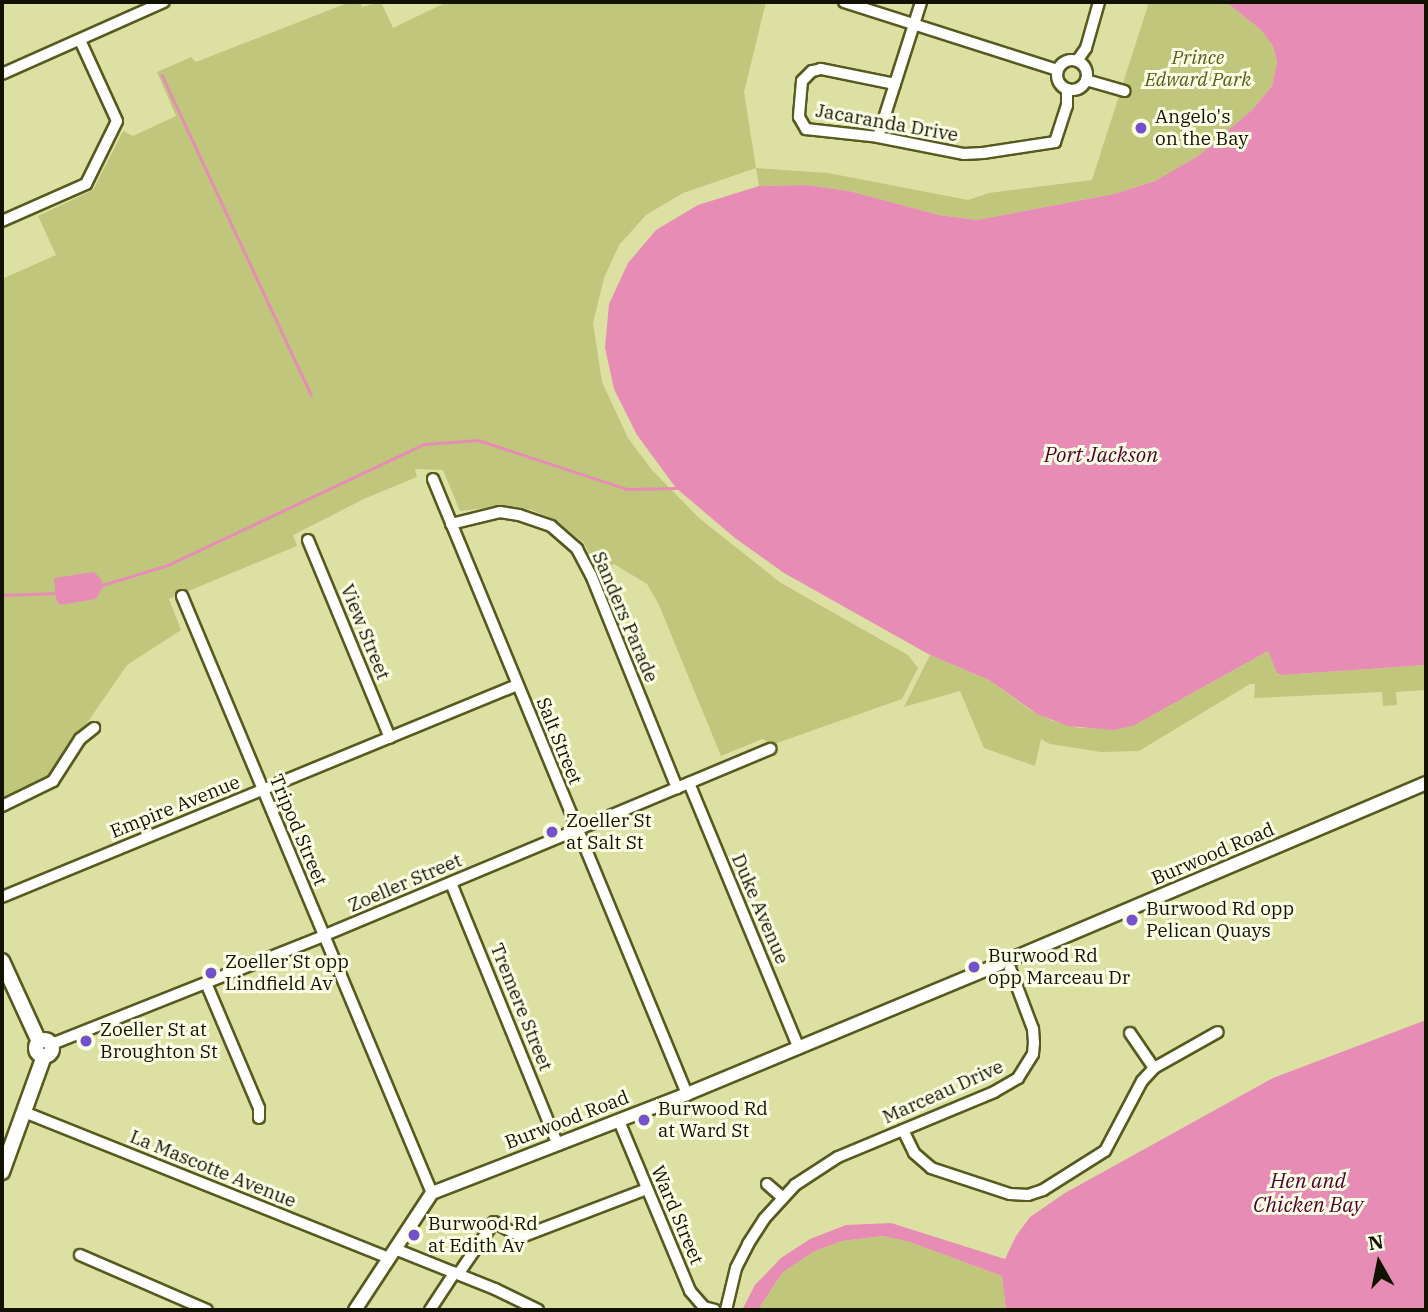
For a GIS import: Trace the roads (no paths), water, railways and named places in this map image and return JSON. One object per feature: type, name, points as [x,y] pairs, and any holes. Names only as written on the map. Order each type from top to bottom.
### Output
[{"type":"main road","points":[[2,961],[45,1047],[2,1172]]},
{"type":"street","points":[[2,74],[164,2]]},
{"type":"street","points":[[844,2],[1057,70]]},
{"type":"street","points":[[878,136],[921,2]]},
{"type":"street","points":[[1077,61],[1086,48],[1100,2]]},
{"type":"street","points":[[2,221],[86,184],[117,121],[80,40]]},
{"type":"street","points":[[1068,60],[1077,61],[1086,71],[1086,80],[1077,89],[1067,89],[1057,79],[1057,70],[1068,60]]},
{"type":"street","name":"Jacaranda Drive","points":[[895,84],[821,69],[806,74],[802,81],[799,117],[806,129],[878,136],[964,153],[1055,142],[1067,106],[1067,89]]},
{"type":"street","points":[[1086,80],[1124,91]]},
{"type":"street","name":"Salt Street","points":[[433,479],[687,1094]]},
{"type":"street","name":"Sanders Parade","points":[[451,524],[500,512],[519,515],[551,526],[577,549],[591,575],[677,788]]},
{"type":"street","name":"View Street","points":[[308,540],[390,738]]},
{"type":"street","name":"Tripod Street","points":[[182,596],[432,1193]]},
{"type":"street","name":"Empire Avenue","points":[[2,897],[517,685]]},
{"type":"street","points":[[2,806],[53,781],[80,739],[94,728]]},
{"type":"street","name":"Zoeller Street","points":[[45,1047],[323,936],[770,749]]},
{"type":"street","name":"Duke Avenue","points":[[689,783],[799,1048]]},
{"type":"street","name":"Burwood Road","points":[[432,1193],[687,1094],[1008,964],[1426,783]]},
{"type":"street","name":"Tremere Street","points":[[451,883],[558,1145]]},
{"type":"street","name":"Marceau Drive","points":[[726,1310],[736,1268],[748,1244],[782,1197],[838,1157],[1008,1086],[1026,1068],[1033,1054],[1033,1029],[1008,964]]},
{"type":"street","points":[[206,983],[259,1108],[259,1118]]},
{"type":"street","points":[[903,1130],[914,1153],[931,1168],[1010,1194],[1028,1195],[1067,1176],[1105,1151],[1142,1081],[1154,1068],[1218,1032]]},
{"type":"street","points":[[1130,1034],[1154,1068]]},
{"type":"street","name":"La Mascotte Avenue","points":[[24,1112],[392,1254],[457,1273],[538,1310]]},
{"type":"street","name":"Ward Street","points":[[619,1121],[690,1291],[704,1307],[715,1310]]},
{"type":"street","points":[[767,1184],[782,1197]]},
{"type":"street","points":[[430,1310],[494,1222],[520,1237],[647,1189]]},
{"type":"street","points":[[355,1310],[432,1193]]},
{"type":"street","points":[[80,1255],[207,1310]]},
{"type":"water","name":"Port Jackson","points":[[1226,2],[1426,2],[1426,665],[1282,675],[1277,673],[1268,651],[1133,726],[1113,730],[1068,726],[1037,714],[989,680],[930,655],[784,573],[735,538],[676,488],[637,435],[614,389],[605,348],[609,304],[628,263],[656,230],[698,205],[759,186],[806,185],[849,191],[939,215],[977,220],[1114,194],[1155,181],[1198,156],[1253,109],[1272,86],[1277,62],[1273,46],[1261,30]]},
{"type":"water","points":[[94,572],[101,579],[103,586],[96,599],[60,605],[56,600],[54,578]]},
{"type":"water","name":"Hen and Chicken Bay","points":[[1426,1020],[1426,1310],[1006,1310],[1002,1276],[910,1242],[883,1236],[842,1241],[813,1252],[782,1273],[758,1310],[742,1310],[755,1285],[781,1258],[810,1239],[846,1225],[891,1223],[1005,1259],[1016,1236],[1030,1217],[1065,1193],[1273,1078]]},
{"type":"waterway","points":[[162,75],[311,395]]},
{"type":"waterway","points":[[99,586],[168,565],[424,444],[478,440],[627,489],[676,488]]},
{"type":"waterway","points":[[2,595],[58,593]]},
{"type":"place","name":"Angelo's on the Bay","points":[[1141,128]]},
{"type":"place","name":"Zoeller St at Salt St","points":[[552,832]]},
{"type":"place","name":"Burwood Rd opp Pelican Quays","points":[[1132,920]]},
{"type":"place","name":"Burwood Rd opp Marceau Dr","points":[[974,967]]},
{"type":"place","name":"Zoeller St opp Lindfield Av","points":[[211,973]]},
{"type":"place","name":"Zoeller St at Broughton St","points":[[86,1041]]},
{"type":"place","name":"Burwood Rd at Ward St","points":[[644,1120]]},
{"type":"place","name":"Burwood Rd at Edith Av","points":[[414,1235]]},
{"type":"park label","name":"Prince Edward Park","points":[[1198,69]]}]
